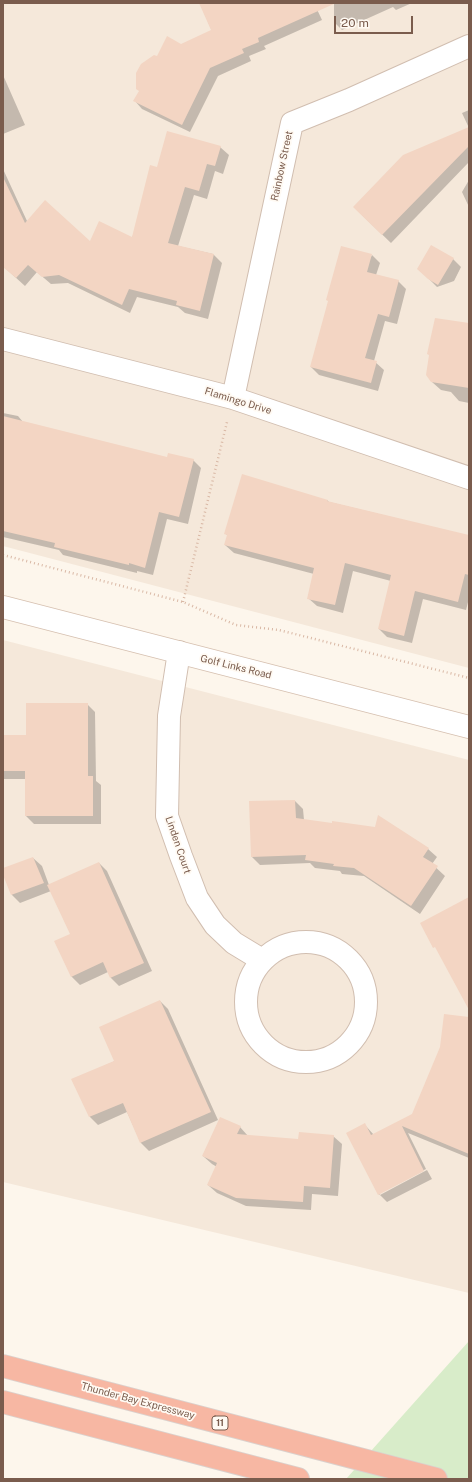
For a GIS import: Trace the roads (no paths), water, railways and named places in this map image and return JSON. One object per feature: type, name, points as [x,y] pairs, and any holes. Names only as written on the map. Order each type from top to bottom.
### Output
[{"type":"highway","name":"Thunder Bay Expressway","points":[[3,1366],[436,1479]]},
{"type":"highway","points":[[3,1402],[298,1479]]},
{"type":"street","name":"Rainbow Street","points":[[233,398],[292,122],[349,100],[469,46]]},
{"type":"street","name":"Flamingo Drive","points":[[3,339],[233,398],[469,478]]},
{"type":"street","name":"Golf Links Road","points":[[3,607],[469,727]]},
{"type":"street","name":"Linden Court","points":[[179,652],[169,716],[167,816],[197,898],[216,925],[234,944],[262,960]]},
{"type":"street","points":[[296,942],[316,942],[335,949],[350,960],[361,977],[366,996],[365,1015],[358,1034],[344,1049],[327,1060],[307,1063],[287,1060],[269,1050],[255,1035],[247,1016],[245,996],[251,977],[262,960],[278,948],[296,942]]}]
